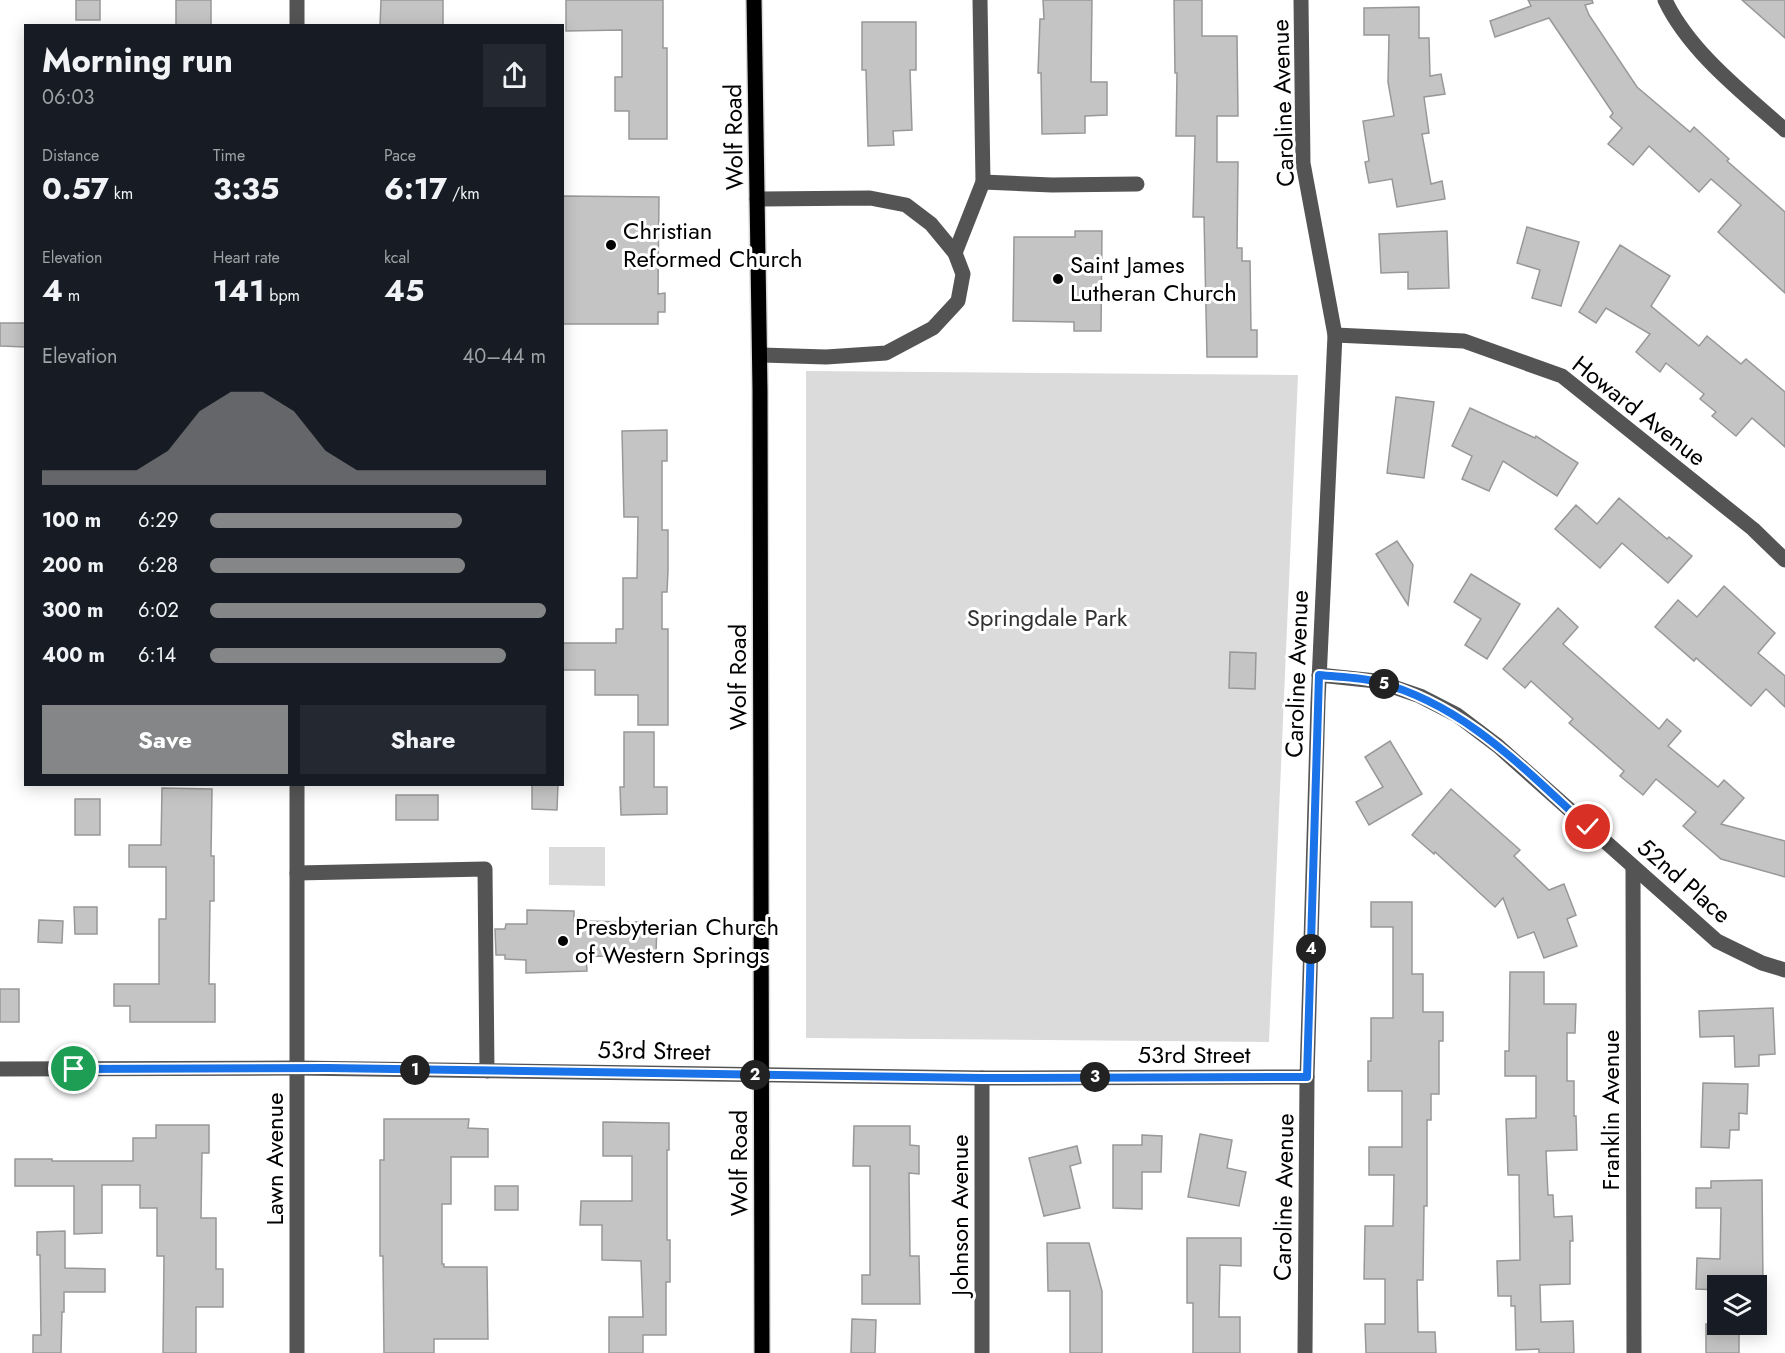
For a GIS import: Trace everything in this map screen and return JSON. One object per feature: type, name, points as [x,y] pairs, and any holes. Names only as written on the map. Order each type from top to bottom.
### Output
[{"type":"main road","name":"Wolf Road","points":[[754,0],[760,355],[762,1353]]},
{"type":"street","points":[[297,0],[297,24]]},
{"type":"street","points":[[955,253],[983,182],[980,0]]},
{"type":"street","name":"Caroline Avenue","points":[[1301,0],[1303,163],[1335,335],[1319,675],[1307,1077],[1305,1353]]},
{"type":"street","points":[[1665,0],[1692,41],[1720,72],[1785,130]]},
{"type":"street","points":[[983,182],[1052,185],[1137,184]]},
{"type":"street","points":[[757,200],[870,198],[906,205],[932,224],[955,253],[963,274],[958,301],[933,328],[886,353],[826,357],[760,355]]},
{"type":"street","name":"Howard Avenue","points":[[1335,335],[1464,341],[1562,376],[1753,530],[1785,560]]},
{"type":"street","name":"52nd Place","points":[[1319,675],[1376,681],[1420,696],[1457,715],[1498,746],[1717,941],[1762,963],[1785,970]]},
{"type":"street","name":"Lawn Avenue","points":[[297,786],[297,1353]]},
{"type":"street","name":"Franklin Avenue","points":[[1634,868],[1634,1353]]},
{"type":"street","points":[[297,873],[485,869],[487,1071]]},
{"type":"street","name":"53rd Street","points":[[0,1069],[297,1068],[982,1078],[1307,1077]]},
{"type":"street","name":"Johnson Avenue","points":[[982,1078],[982,1353]]},
{"type":"green space","name":"Springdale Park","points":[[806,371],[1298,375],[1269,1042],[806,1038]]},
{"type":"green space","points":[[549,847],[605,847],[605,886],[549,885]]},
{"type":"building","points":[[76,0],[100,0],[100,20],[76,20]]},
{"type":"building","points":[[176,0],[211,0],[211,24],[176,24]]},
{"type":"building","points":[[381,0],[443,0],[443,24],[380,24]]},
{"type":"building","points":[[566,0],[663,0],[663,48],[667,48],[667,139],[629,139],[629,111],[615,111],[615,77],[622,77],[622,30],[566,31]]},
{"type":"building","points":[[1043,0],[1092,0],[1091,82],[1107,82],[1107,115],[1085,116],[1085,133],[1042,134],[1041,73],[1038,73],[1040,19],[1044,19]]},
{"type":"building","points":[[1174,0],[1202,0],[1202,36],[1237,36],[1238,116],[1217,116],[1217,162],[1238,162],[1237,248],[1242,248],[1242,261],[1250,261],[1251,330],[1257,330],[1257,357],[1207,357],[1204,217],[1193,217],[1195,136],[1176,136],[1177,73],[1175,73]]},
{"type":"building","points":[[1528,0],[1592,0],[1593,3],[1585,5],[1589,15],[1637,87],[1690,132],[1694,127],[1729,159],[1727,161],[1785,212],[1785,293],[1718,232],[1741,205],[1711,179],[1699,192],[1649,146],[1633,165],[1608,144],[1622,128],[1610,117],[1613,113],[1549,18],[1495,37],[1490,21],[1531,6]]},
{"type":"building","points":[[1742,0],[1785,0],[1785,38]]},
{"type":"building","points":[[1419,7],[1419,38],[1429,38],[1430,76],[1441,74],[1445,94],[1424,97],[1429,133],[1422,134],[1431,184],[1442,181],[1445,199],[1397,207],[1392,179],[1369,183],[1365,162],[1369,161],[1363,121],[1394,116],[1388,82],[1389,35],[1364,35],[1364,8]]},
{"type":"building","points":[[862,22],[916,22],[916,70],[910,70],[912,130],[893,131],[894,145],[868,146],[866,70],[862,70]]},
{"type":"building","name":"Christian Reformed Church","points":[[564,196],[659,197],[658,294],[665,293],[665,312],[658,312],[658,324],[564,324]]},
{"type":"building","points":[[1527,227],[1579,242],[1561,306],[1532,298],[1540,270],[1517,263]]},
{"type":"building","name":"Saint James Lutheran Church","points":[[1075,231],[1102,231],[1101,331],[1074,331],[1074,322],[1013,321],[1014,237],[1075,237]]},
{"type":"building","points":[[1447,231],[1449,288],[1408,289],[1408,272],[1381,273],[1379,234]]},
{"type":"building","points":[[1620,245],[1670,276],[1651,306],[1699,346],[1707,336],[1741,364],[1746,359],[1785,392],[1785,447],[1752,418],[1736,436],[1712,416],[1716,412],[1700,399],[1704,394],[1666,363],[1660,372],[1636,352],[1650,334],[1606,308],[1596,323],[1579,312]]},
{"type":"building","points":[[0,323],[24,323],[24,347],[0,346]]},
{"type":"building","points":[[1396,397],[1434,402],[1424,478],[1387,473]]},
{"type":"building","points":[[1470,408],[1535,438],[1536,436],[1578,463],[1557,496],[1503,461],[1489,491],[1462,479],[1472,456],[1452,446]]},
{"type":"building","points":[[667,430],[667,461],[662,461],[662,530],[668,530],[668,571],[667,592],[662,592],[662,629],[668,629],[668,725],[638,725],[638,695],[595,695],[595,670],[564,670],[564,643],[616,643],[616,629],[623,629],[623,578],[637,578],[638,517],[624,517],[622,431]]},
{"type":"building","points":[[1619,498],[1667,539],[1669,537],[1692,556],[1668,583],[1622,543],[1600,568],[1555,529],[1576,505],[1597,524]]},
{"type":"building","points":[[1397,541],[1413,565],[1408,605],[1376,554]]},
{"type":"building","points":[[1471,574],[1520,604],[1487,659],[1465,645],[1481,619],[1454,602]]},
{"type":"building","points":[[1724,586],[1775,633],[1758,653],[1785,676],[1785,707],[1766,689],[1751,706],[1696,658],[1694,661],[1655,627],[1678,600],[1697,617]]},
{"type":"building","points":[[1558,608],[1578,627],[1563,644],[1659,729],[1667,719],[1681,731],[1668,746],[1718,787],[1724,780],[1744,798],[1721,824],[1785,841],[1785,877],[1721,859],[1683,826],[1696,812],[1656,779],[1643,795],[1620,776],[1624,771],[1569,723],[1573,719],[1531,681],[1525,688],[1503,669]]},
{"type":"building","points":[[1230,652],[1256,653],[1255,689],[1229,688]]},
{"type":"building","points":[[624,732],[654,732],[654,787],[667,787],[667,814],[621,815],[620,787],[624,787]]},
{"type":"building","points":[[1390,741],[1422,794],[1369,825],[1356,802],[1383,787],[1365,757]]},
{"type":"building","points":[[532,786],[558,786],[557,810],[532,809]]},
{"type":"building","points":[[162,788],[212,789],[211,856],[214,856],[214,901],[210,901],[209,984],[215,984],[215,1022],[130,1022],[130,1006],[114,1006],[114,984],[159,984],[159,919],[166,919],[166,867],[129,867],[129,845],[161,845]]},
{"type":"building","points":[[1451,789],[1520,850],[1514,856],[1549,890],[1564,884],[1576,915],[1567,919],[1577,946],[1544,958],[1534,932],[1518,938],[1503,898],[1495,907],[1435,852],[1434,854],[1412,835]]},
{"type":"building","points":[[396,795],[438,795],[438,820],[396,820]]},
{"type":"building","points":[[75,799],[100,799],[100,835],[75,835]]},
{"type":"building","points":[[1371,902],[1412,902],[1412,974],[1423,974],[1423,1012],[1443,1012],[1443,1041],[1439,1041],[1439,1094],[1431,1094],[1431,1120],[1427,1120],[1427,1206],[1424,1206],[1423,1280],[1417,1280],[1418,1332],[1435,1332],[1436,1353],[1366,1353],[1365,1324],[1385,1324],[1385,1279],[1364,1279],[1365,1226],[1393,1226],[1394,1175],[1369,1175],[1369,1147],[1402,1147],[1402,1091],[1368,1091],[1371,1018],[1393,1018],[1393,927],[1371,927]]},
{"type":"building","points":[[74,907],[97,907],[97,934],[75,934]]},
{"type":"building","name":"Presbyterian Church of Western Springs","points":[[527,910],[574,911],[574,921],[657,924],[656,953],[647,953],[648,957],[586,956],[587,971],[526,973],[526,960],[505,959],[505,955],[496,955],[495,929],[505,929],[506,924],[527,924]]},
{"type":"building","points":[[39,920],[63,921],[62,943],[38,942]]},
{"type":"building","points":[[1510,972],[1544,972],[1544,1004],[1576,1004],[1575,1033],[1567,1033],[1567,1081],[1574,1081],[1577,1150],[1546,1151],[1548,1195],[1553,1195],[1554,1217],[1572,1216],[1570,1284],[1540,1285],[1541,1322],[1573,1321],[1574,1353],[1539,1353],[1539,1349],[1516,1350],[1515,1306],[1511,1306],[1511,1296],[1498,1296],[1497,1261],[1520,1260],[1519,1175],[1508,1175],[1506,1119],[1536,1118],[1536,1076],[1505,1076],[1505,1051],[1509,1051]]},
{"type":"building","points":[[0,989],[19,989],[19,1022],[0,1022]]},
{"type":"building","points":[[1773,1008],[1775,1054],[1759,1055],[1759,1066],[1735,1067],[1734,1036],[1700,1037],[1699,1011]]},
{"type":"building","points":[[1703,1083],[1748,1084],[1747,1114],[1739,1113],[1739,1130],[1730,1130],[1729,1148],[1701,1147]]},
{"type":"building","points":[[384,1119],[469,1119],[468,1128],[488,1129],[488,1157],[451,1157],[451,1204],[442,1204],[442,1264],[444,1267],[487,1267],[488,1339],[434,1339],[434,1353],[384,1353],[383,1256],[380,1256],[380,1160],[384,1160]]},
{"type":"building","points":[[603,1122],[669,1123],[667,1240],[670,1240],[670,1282],[666,1282],[666,1335],[643,1335],[643,1353],[609,1353],[609,1317],[643,1317],[641,1261],[602,1260],[602,1225],[580,1225],[581,1201],[632,1201],[632,1156],[603,1156]]},
{"type":"building","points":[[156,1125],[209,1125],[209,1153],[202,1153],[201,1218],[216,1218],[216,1269],[223,1269],[223,1307],[196,1307],[196,1353],[163,1353],[164,1256],[157,1256],[157,1208],[140,1208],[140,1185],[102,1185],[102,1233],[74,1234],[74,1186],[15,1186],[15,1159],[133,1161],[133,1138],[156,1138]]},
{"type":"building","points":[[854,1126],[910,1126],[910,1145],[919,1146],[919,1174],[909,1173],[910,1256],[919,1256],[920,1304],[862,1304],[862,1275],[870,1275],[870,1166],[853,1166]]},
{"type":"building","points":[[1200,1134],[1232,1140],[1227,1168],[1246,1172],[1239,1206],[1188,1197]]},
{"type":"building","points":[[1142,1135],[1162,1136],[1161,1172],[1142,1172],[1142,1209],[1113,1208],[1113,1145],[1142,1145]]},
{"type":"building","points":[[1077,1146],[1081,1163],[1070,1166],[1080,1208],[1044,1216],[1029,1158]]},
{"type":"building","points":[[1762,1180],[1763,1275],[1707,1275],[1707,1290],[1696,1289],[1697,1258],[1720,1259],[1721,1208],[1696,1208],[1696,1188],[1711,1188],[1711,1181]]},
{"type":"building","points":[[495,1186],[518,1186],[518,1210],[495,1210]]},
{"type":"building","points":[[65,1231],[65,1268],[105,1269],[105,1292],[64,1292],[61,1353],[33,1353],[33,1335],[41,1335],[40,1255],[37,1255],[37,1232]]},
{"type":"building","points":[[1187,1238],[1241,1238],[1241,1266],[1220,1265],[1219,1317],[1240,1317],[1240,1353],[1193,1353],[1193,1303],[1187,1303]]},
{"type":"building","points":[[1047,1243],[1089,1243],[1102,1291],[1102,1353],[1070,1353],[1070,1291],[1048,1291]]},
{"type":"building","points":[[852,1319],[876,1320],[875,1353],[851,1353]]},
{"type":"building","points":[[1706,1324],[1707,1335],[1739,1335],[1739,1353],[1706,1353]]},
{"type":"place","name":"Christian Reformed Church","points":[[611,245]]},
{"type":"place","name":"Saint James Lutheran Church","points":[[1058,279]]},
{"type":"place","name":"Presbyterian Church of Western Springs","points":[[563,941]]},
{"type":"route","points":[[74,1069],[328,1068],[982,1078],[1307,1077],[1319,675],[1376,681],[1420,696],[1457,715],[1498,746],[1588,827]]}]
